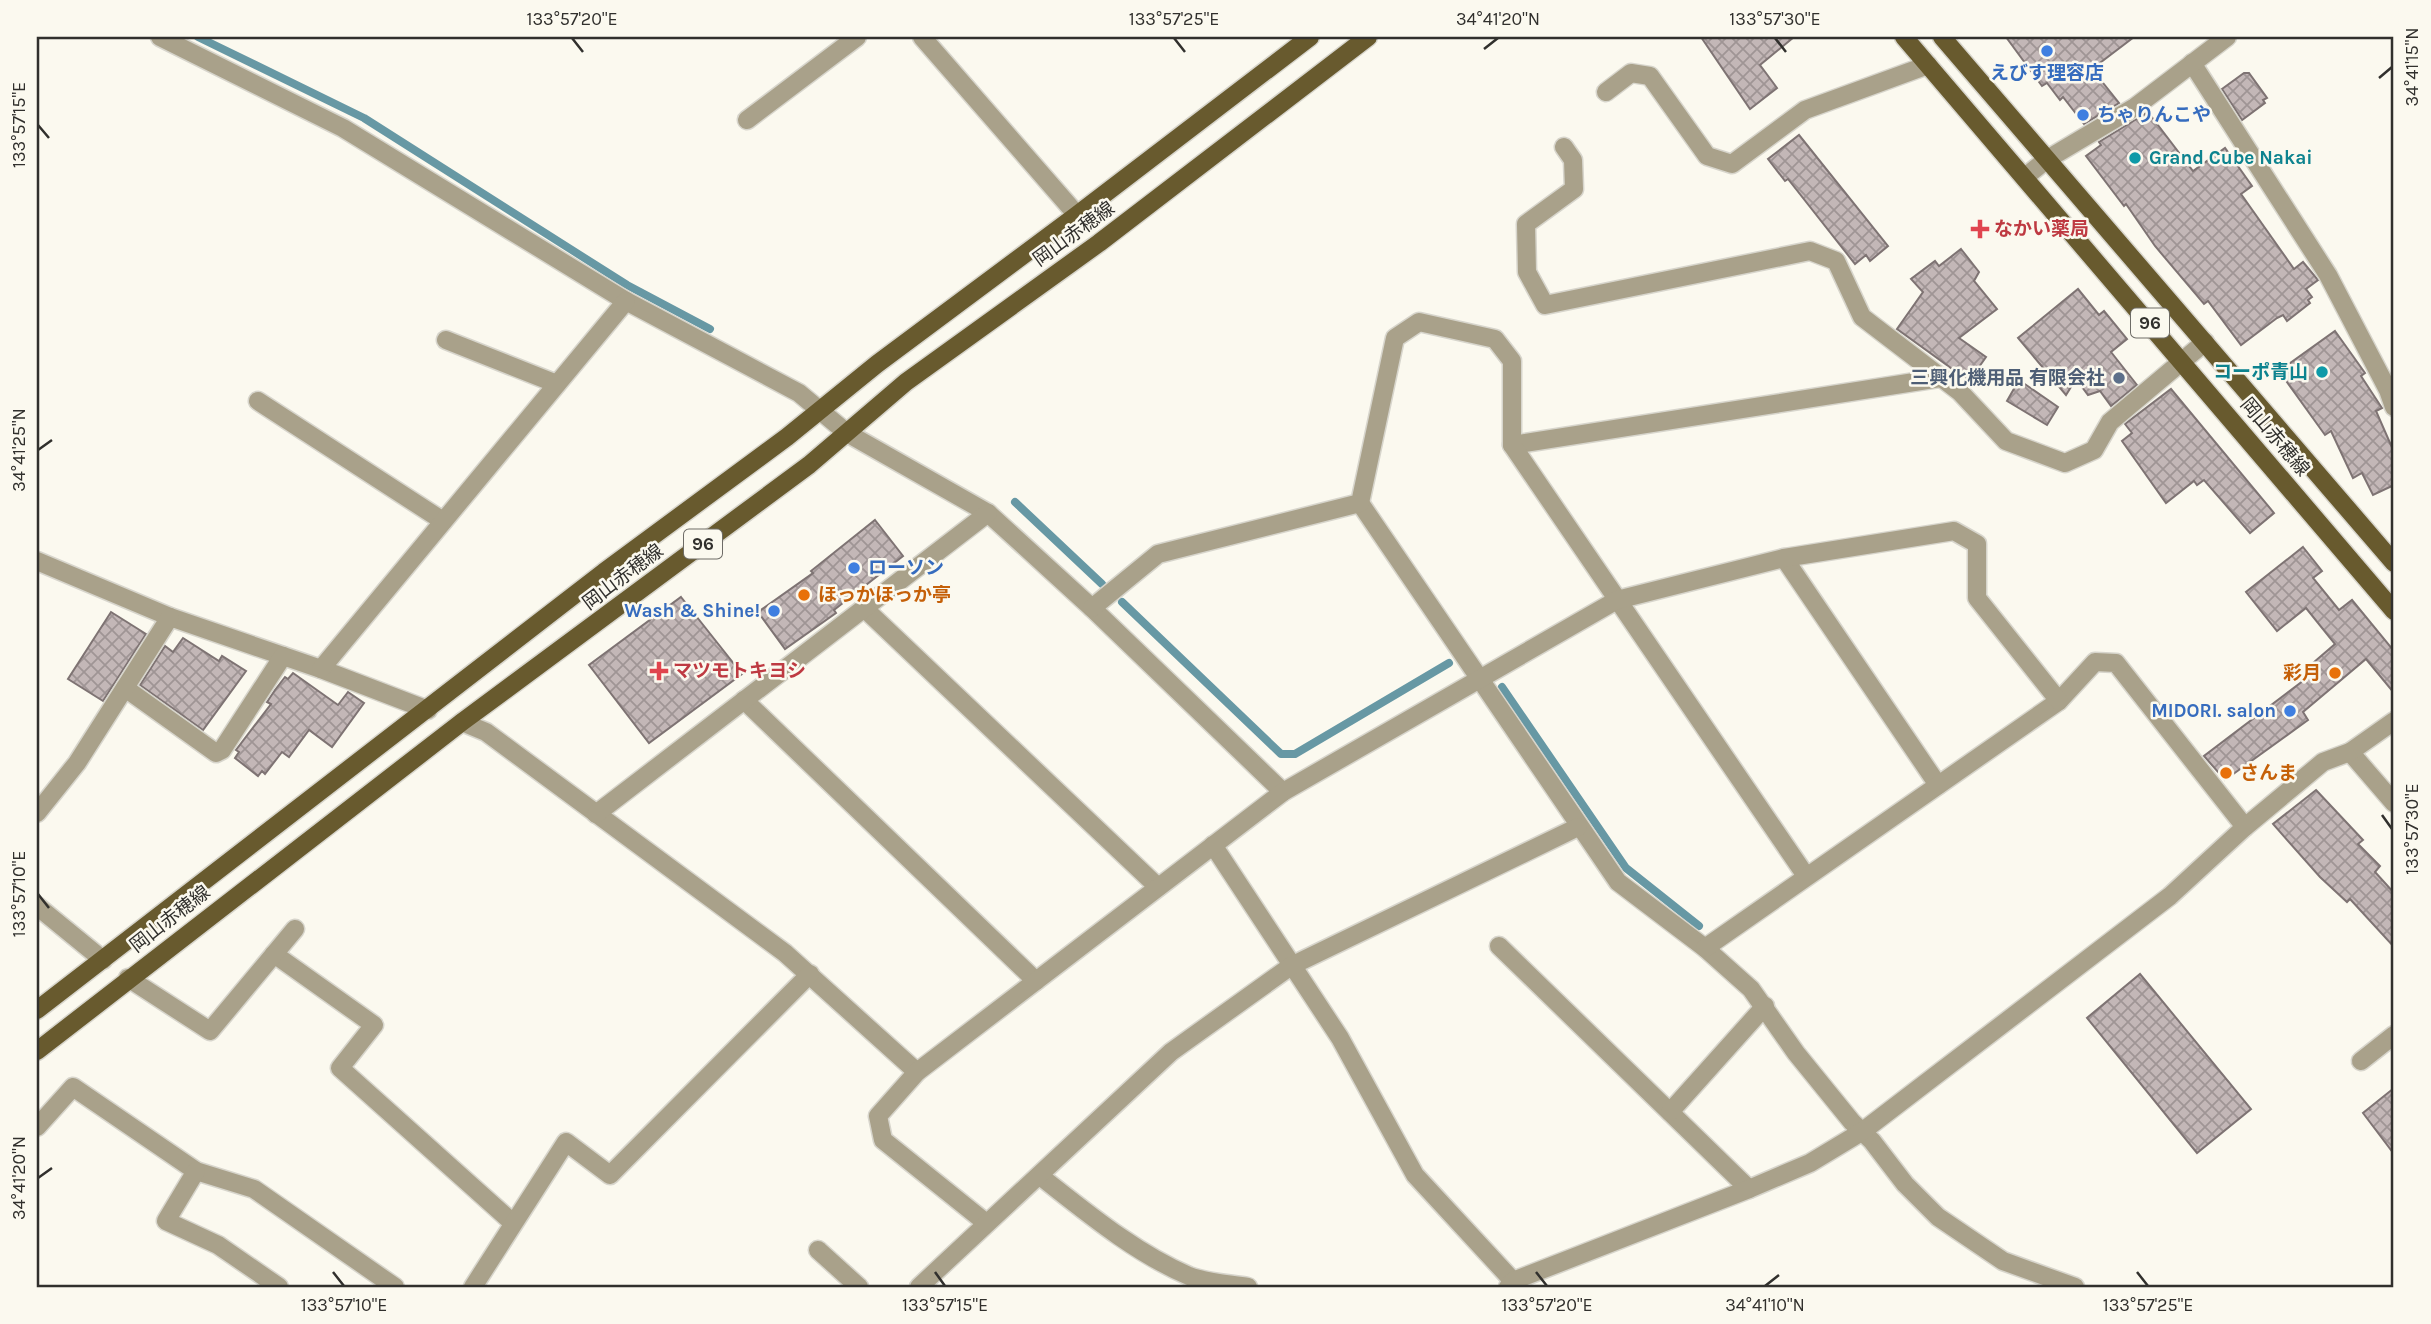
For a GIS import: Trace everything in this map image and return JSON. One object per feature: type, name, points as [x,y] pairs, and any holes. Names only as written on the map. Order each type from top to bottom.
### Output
[{"type":"main road","name":"岡山赤穂線","points":[[37,1010],[604,572],[820,410],[877,363],[1310,37]]},
{"type":"main road","name":"岡山赤穂線","points":[[37,1051],[462,722],[808,465],[906,382],[1099,243],[1368,37]]},
{"type":"main road","name":"岡山赤穂線","points":[[1904,37],[2394,611]]},
{"type":"main road","name":"岡山赤穂線","points":[[1942,37],[2394,563]]},
{"type":"street","points":[[160,37],[343,128],[626,301],[799,393],[846,433],[988,513],[1092,608],[1283,792]]},
{"type":"street","points":[[747,120],[857,37]]},
{"type":"street","points":[[922,37],[1077,215]]},
{"type":"street","points":[[2025,177],[2046,160],[2135,107],[2227,37]]},
{"type":"street","points":[[2192,63],[2328,275],[2388,390],[2394,407]]},
{"type":"street","points":[[1606,92],[1631,73],[1650,76],[1707,156],[1732,164],[1805,110],[1928,65]]},
{"type":"street","points":[[1564,148],[1573,160],[1574,189],[1526,224],[1527,272],[1545,305],[1810,251],[1836,261],[1862,317],[1960,392],[2006,441],[2065,463],[2094,450],[2110,422],[2205,342]]},
{"type":"street","points":[[321,668],[626,301]]},
{"type":"street","points":[[1806,876],[1512,445],[1512,361],[1495,339],[1419,322],[1395,338],[1360,503],[1578,827],[1618,882],[1705,948],[1751,989],[1796,1053],[1905,1184],[1938,1217],[2003,1261],[2075,1287]]},
{"type":"street","points":[[446,340],[557,384]]},
{"type":"street","points":[[1512,445],[1940,378]]},
{"type":"street","points":[[258,401],[443,521]]},
{"type":"street","points":[[1092,608],[1158,554],[1360,503]]},
{"type":"street","points":[[596,814],[988,513]]},
{"type":"street","points":[[985,1222],[883,1140],[878,1116],[917,1072],[1283,792],[1478,677],[1617,600],[1784,558],[1954,531],[1977,544],[1977,598],[2059,701]]},
{"type":"street","points":[[1784,558],[1938,785]]},
{"type":"street","points":[[37,561],[170,617],[321,668],[428,710]]},
{"type":"street","points":[[865,609],[1158,887]]},
{"type":"street","points":[[37,813],[77,764],[170,617]]},
{"type":"street","points":[[125,688],[216,753],[222,750],[284,656]]},
{"type":"street","points":[[1705,948],[2059,701],[2095,662],[2116,663],[2245,827]]},
{"type":"street","points":[[744,700],[1036,981]]},
{"type":"street","points":[[462,722],[486,732],[810,974],[917,1072]]},
{"type":"street","points":[[1213,845],[1339,1038],[1415,1175],[1510,1284],[1810,1163],[1863,1131],[2170,897],[2245,827],[2323,762],[2350,752],[2394,722]]},
{"type":"street","points":[[2350,752],[2394,803]]},
{"type":"street","points":[[919,1287],[985,1222],[1040,1176],[1171,1052],[1291,966],[1578,827]]},
{"type":"street","points":[[37,906],[103,960]]},
{"type":"street","points":[[128,978],[210,1031],[295,929]]},
{"type":"street","points":[[1499,946],[1749,1189]]},
{"type":"street","points":[[274,954],[374,1025],[340,1068],[513,1223]]},
{"type":"street","points":[[474,1287],[566,1142],[610,1175],[810,974]]},
{"type":"street","points":[[1670,1112],[1765,1006]]},
{"type":"street","points":[[2361,1061],[2394,1035]]},
{"type":"street","points":[[37,1127],[73,1087],[196,1171],[254,1189],[395,1287]]},
{"type":"street","points":[[196,1171],[166,1221],[218,1245],[279,1287]]},
{"type":"street","points":[[1040,1176],[1097,1220],[1188,1282],[1248,1287]]},
{"type":"street","points":[[818,1250],[859,1287]]},
{"type":"building","points":[[1701,37],[1794,37],[1760,65],[1777,88],[1750,109]]},
{"type":"building","points":[[2006,37],[2134,37],[2092,69],[2119,103],[2084,124],[2063,97],[2060,100],[2047,83],[2042,86]]},
{"type":"building","points":[[2244,73],[2249,73],[2267,98],[2263,100],[2265,103],[2242,120],[2222,89]]},
{"type":"building","points":[[2148,112],[2193,171],[2225,148],[2252,186],[2241,194],[2294,269],[2303,262],[2318,280],[2306,289],[2312,297],[2308,300],[2310,303],[2287,321],[2283,315],[2277,318],[2241,345],[2208,301],[2204,304],[2155,246],[2126,204],[2124,206],[2086,156],[2101,145],[2099,142]]},
{"type":"building","points":[[1799,135],[1888,246],[1870,261],[1866,255],[1855,264],[1788,179],[1785,181],[1768,159]]},
{"type":"building","points":[[1961,249],[1979,272],[1974,281],[1997,309],[1959,338],[1986,357],[1969,381],[1897,329],[1923,292],[1911,279],[1935,261],[1939,266]]},
{"type":"building","points":[[2078,289],[2099,315],[2104,311],[2127,339],[2111,352],[2137,385],[2111,406],[2100,391],[2088,395],[2076,379],[2066,395],[2018,338]]},
{"type":"building","points":[[2335,331],[2365,373],[2361,376],[2382,408],[2376,411],[2394,452],[2394,485],[2373,495],[2362,473],[2353,478],[2331,431],[2325,435],[2279,371]]},
{"type":"building","points":[[2019,380],[2058,407],[2047,425],[2007,401]]},
{"type":"building","points":[[2171,389],[2274,513],[2250,533],[2204,480],[2197,485],[2194,481],[2166,503],[2122,441],[2132,433],[2125,424]]},
{"type":"building","points":[[875,520],[903,556],[834,610],[836,613],[785,649],[758,612],[813,573],[811,571]]},
{"type":"building","points":[[2303,547],[2322,571],[2313,578],[2339,610],[2352,600],[2394,651],[2394,693],[2366,659],[2303,712],[2308,720],[2225,780],[2204,756],[2312,674],[2307,668],[2335,644],[2306,608],[2277,631],[2246,592]]},
{"type":"building","points":[[681,597],[742,674],[649,743],[589,665]]},
{"type":"building","points":[[111,612],[146,634],[103,701],[68,679]]},
{"type":"building","points":[[183,638],[219,661],[222,656],[246,671],[203,730],[140,685],[165,646],[173,652]]},
{"type":"building","points":[[293,673],[338,705],[348,692],[364,703],[332,747],[309,730],[289,757],[282,752],[265,774],[262,771],[258,776],[235,758],[239,752],[236,750],[271,704],[267,702],[275,690],[285,677],[288,679]]},
{"type":"building","points":[[2316,790],[2363,840],[2358,844],[2380,866],[2375,872],[2394,893],[2394,947],[2350,899],[2347,902],[2320,877],[2273,824]]},
{"type":"building","points":[[2140,974],[2251,1109],[2197,1153],[2087,1018]]},
{"type":"building","points":[[2394,1088],[2394,1154],[2363,1113]]},
{"type":"waterway","points":[[198,37],[364,118],[627,285],[710,329]]},
{"type":"waterway","points":[[1015,502],[1102,584]]},
{"type":"waterway","points":[[1122,602],[1281,754],[1295,754],[1449,663]]},
{"type":"waterway","points":[[1502,687],[1626,868],[1699,926]]},
{"type":"place","name":"えびす理容店","points":[[2047,51]]},
{"type":"place","name":"ちゃりんこや","points":[[2083,115]]},
{"type":"place","name":"Grand Cube Nakai","points":[[2135,158]]},
{"type":"place","name":"なかい薬局","points":[[1980,229]]},
{"type":"place","name":"コーポ青山","points":[[2322,372]]},
{"type":"place","name":"三興化機用品 有限会社","points":[[2119,378]]},
{"type":"place","name":"ローソン","points":[[854,568]]},
{"type":"place","name":"ほっかほっか亭","points":[[804,595]]},
{"type":"place","name":"Wash & Shine!","points":[[774,611]]},
{"type":"place","name":"マツモトキヨシ","points":[[659,671]]},
{"type":"place","name":"彩月","points":[[2335,673]]},
{"type":"place","name":"MIDORI. salon","points":[[2290,711]]},
{"type":"place","name":"さんま","points":[[2226,773]]}]
